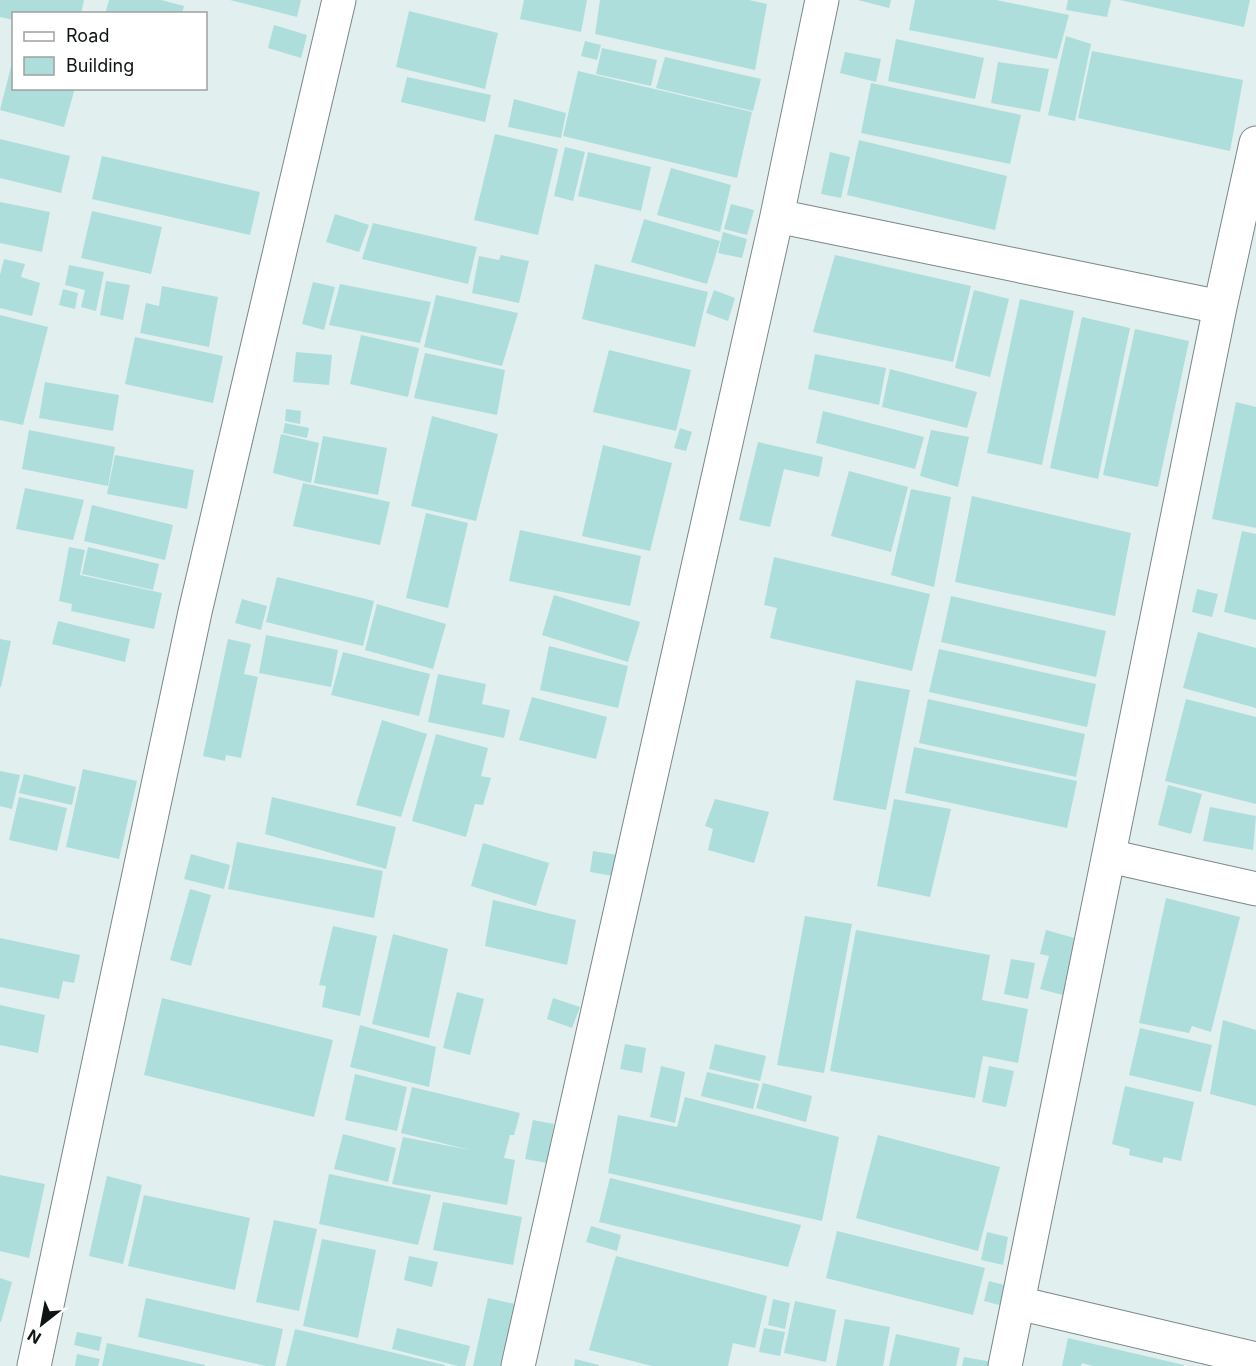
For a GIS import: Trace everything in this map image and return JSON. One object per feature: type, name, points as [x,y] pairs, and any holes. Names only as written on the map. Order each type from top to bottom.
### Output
[{"type":"street","points":[[34,1366],[195,612],[339,0]]},
{"type":"street","points":[[518,1366],[777,216],[822,0]]},
{"type":"street","points":[[1005,1366],[1220,307],[1256,142]]},
{"type":"street","points":[[777,216],[1220,307]]},
{"type":"street","points":[[1109,856],[1256,889]]},
{"type":"street","points":[[1018,1302],[1256,1359]]},
{"type":"building","points":[[0,0],[84,0],[81,12],[12,12],[12,20],[0,17]]},
{"type":"building","points":[[109,0],[161,0],[184,6],[182,12],[106,12]]},
{"type":"building","points":[[230,0],[301,0],[297,17]]},
{"type":"building","points":[[524,0],[587,0],[581,32],[520,19]]},
{"type":"building","points":[[600,0],[749,0],[767,4],[755,70],[595,34]]},
{"type":"building","points":[[858,0],[891,0],[889,8]]},
{"type":"building","points":[[915,0],[996,0],[1069,15],[1057,59],[909,30]]},
{"type":"building","points":[[1068,0],[1111,0],[1107,17],[1066,10]]},
{"type":"building","points":[[1120,0],[1250,0],[1244,27]]},
{"type":"building","points":[[409,11],[498,33],[485,89],[396,67]]},
{"type":"building","points":[[274,25],[307,35],[301,58],[268,48]]},
{"type":"building","points":[[1066,36],[1091,44],[1075,121],[1048,115]]},
{"type":"building","points":[[896,39],[984,58],[975,99],[888,81]]},
{"type":"building","points":[[585,41],[601,45],[597,60],[581,56]]},
{"type":"building","points":[[602,48],[657,60],[651,86],[596,74]]},
{"type":"building","points":[[1092,51],[1243,80],[1230,151],[1078,118]]},
{"type":"building","points":[[845,52],[881,59],[876,82],[840,73]]},
{"type":"building","points":[[665,57],[761,79],[753,111],[656,88]]},
{"type":"building","points":[[998,62],[1049,69],[1040,112],[991,103]]},
{"type":"building","points":[[12,63],[12,90],[74,90],[64,127],[0,110]]},
{"type":"building","points":[[578,71],[752,112],[737,178],[563,136]]},
{"type":"building","points":[[407,77],[491,95],[485,122],[401,102]]},
{"type":"building","points":[[871,83],[1021,115],[1010,164],[861,133]]},
{"type":"building","points":[[514,99],[566,113],[561,138],[508,127]]},
{"type":"building","points":[[495,134],[558,149],[538,235],[474,220]]},
{"type":"building","points":[[0,139],[70,156],[61,193],[0,178]]},
{"type":"building","points":[[859,140],[1007,176],[995,230],[847,195]]},
{"type":"building","points":[[565,147],[585,152],[573,201],[554,196]]},
{"type":"building","points":[[588,152],[651,167],[641,211],[578,196]]},
{"type":"building","points":[[830,152],[850,157],[841,198],[821,194]]},
{"type":"building","points":[[102,156],[260,192],[250,235],[92,199]]},
{"type":"building","points":[[671,168],[731,185],[720,232],[657,215]]},
{"type":"building","points":[[0,202],[50,212],[42,252],[0,243]]},
{"type":"building","points":[[731,204],[754,210],[747,235],[724,229]]},
{"type":"building","points":[[92,211],[162,227],[151,274],[81,258]]},
{"type":"building","points":[[335,214],[369,225],[359,252],[326,242]]},
{"type":"building","points":[[644,219],[720,241],[707,284],[631,262]]},
{"type":"building","points":[[373,223],[477,247],[468,284],[362,259]]},
{"type":"building","points":[[723,232],[747,239],[742,258],[718,253]]},
{"type":"building","points":[[501,255],[529,261],[519,303],[472,293],[479,256],[499,260]]},
{"type":"building","points":[[835,255],[971,286],[953,362],[813,332]]},
{"type":"building","points":[[4,259],[25,264],[21,277],[40,283],[32,316],[0,308],[0,275]]},
{"type":"building","points":[[595,264],[708,292],[695,347],[582,319]]},
{"type":"building","points":[[69,265],[104,272],[96,311],[81,307],[85,290],[65,285]]},
{"type":"building","points":[[106,281],[130,285],[123,320],[100,315]]},
{"type":"building","points":[[313,282],[335,287],[324,330],[302,324]]},
{"type":"building","points":[[340,284],[431,302],[420,343],[329,325]]},
{"type":"building","points":[[162,286],[218,297],[209,347],[140,333],[146,303],[159,306]]},
{"type":"building","points":[[63,289],[78,293],[75,309],[59,305]]},
{"type":"building","points":[[714,290],[735,298],[728,321],[706,313]]},
{"type":"building","points":[[974,290],[1009,299],[990,377],[955,368]]},
{"type":"building","points":[[436,295],[518,313],[502,366],[424,347]]},
{"type":"building","points":[[1020,299],[1074,311],[1042,465],[987,453]]},
{"type":"building","points":[[0,315],[48,327],[23,425],[0,420]]},
{"type":"building","points":[[1082,317],[1130,328],[1098,479],[1050,468]]},
{"type":"building","points":[[1135,329],[1189,341],[1158,487],[1103,475]]},
{"type":"building","points":[[361,335],[419,348],[408,397],[350,384]]},
{"type":"building","points":[[135,337],[223,356],[213,403],[125,384]]},
{"type":"building","points":[[609,350],[691,370],[676,431],[593,412]]},
{"type":"building","points":[[296,352],[332,355],[329,385],[293,382]]},
{"type":"building","points":[[425,353],[505,370],[497,415],[414,398]]},
{"type":"building","points":[[815,354],[886,368],[879,405],[808,389]]},
{"type":"building","points":[[890,369],[977,392],[967,428],[882,407]]},
{"type":"building","points":[[45,382],[119,395],[113,431],[39,418]]},
{"type":"building","points":[[1236,402],[1256,407],[1256,528],[1212,519]]},
{"type":"building","points":[[286,409],[301,411],[300,424],[285,421]]},
{"type":"building","points":[[823,411],[924,437],[915,469],[816,443]]},
{"type":"building","points":[[432,416],[498,434],[476,521],[411,506]]},
{"type":"building","points":[[285,423],[309,428],[307,438],[283,433]]},
{"type":"building","points":[[680,428],[692,432],[686,451],[674,448]]},
{"type":"building","points":[[29,430],[115,447],[108,486],[22,469]]},
{"type":"building","points":[[931,430],[969,437],[958,487],[920,476]]},
{"type":"building","points":[[281,434],[319,443],[311,483],[273,473]]},
{"type":"building","points":[[323,436],[387,448],[378,495],[314,483]]},
{"type":"building","points":[[758,442],[823,457],[819,477],[784,469],[770,527],[739,520]]},
{"type":"building","points":[[603,445],[672,463],[650,551],[582,536]]},
{"type":"building","points":[[115,455],[194,470],[187,509],[107,494]]},
{"type":"building","points":[[849,471],[908,487],[891,552],[831,536]]},
{"type":"building","points":[[303,483],[390,502],[380,545],[293,526]]},
{"type":"building","points":[[25,488],[84,500],[73,540],[16,529]]},
{"type":"building","points":[[911,489],[951,497],[934,587],[891,575]]},
{"type":"building","points":[[972,496],[1131,533],[1115,616],[955,582]]},
{"type":"building","points":[[92,505],[173,525],[165,560],[84,541]]},
{"type":"building","points":[[426,513],[468,523],[448,608],[406,598]]},
{"type":"building","points":[[520,530],[641,556],[630,606],[509,581]]},
{"type":"building","points":[[1242,531],[1256,534],[1256,620],[1224,612]]},
{"type":"building","points":[[69,547],[85,550],[80,575],[162,593],[154,629],[71,611],[72,604],[59,601]]},
{"type":"building","points":[[88,547],[159,564],[153,590],[82,574]]},
{"type":"building","points":[[774,557],[930,594],[912,671],[770,638],[777,608],[764,605]]},
{"type":"building","points":[[277,577],[374,601],[363,646],[266,622]]},
{"type":"building","points":[[1197,589],[1218,594],[1212,617],[1192,612]]},
{"type":"building","points":[[554,595],[640,622],[628,662],[542,635]]},
{"type":"building","points":[[951,596],[1106,631],[1096,677],[941,642]]},
{"type":"building","points":[[242,599],[267,606],[261,630],[235,623]]},
{"type":"building","points":[[377,604],[446,624],[433,669],[365,650]]},
{"type":"building","points":[[58,621],[130,639],[125,662],[52,644]]},
{"type":"building","points":[[1198,632],[1256,648],[1256,708],[1183,688]]},
{"type":"building","points":[[266,635],[338,650],[331,687],[259,673]]},
{"type":"building","points":[[0,639],[11,641],[1,687],[0,687]]},
{"type":"building","points":[[228,639],[251,644],[244,674],[258,677],[241,758],[226,755],[225,761],[203,756]]},
{"type":"building","points":[[549,646],[628,666],[618,708],[540,690]]},
{"type":"building","points":[[939,649],[1096,684],[1087,727],[929,692]]},
{"type":"building","points":[[343,652],[430,674],[419,716],[331,695]]},
{"type":"building","points":[[438,674],[486,684],[482,704],[510,710],[504,738],[428,722]]},
{"type":"building","points":[[856,680],[910,690],[886,810],[833,800]]},
{"type":"building","points":[[532,697],[607,717],[596,759],[519,740]]},
{"type":"building","points":[[928,699],[1085,734],[1076,777],[919,743]]},
{"type":"building","points":[[1186,699],[1256,717],[1256,804],[1165,781]]},
{"type":"building","points":[[382,720],[427,734],[401,817],[356,805]]},
{"type":"building","points":[[436,734],[488,748],[481,776],[491,778],[483,805],[475,804],[466,837],[412,821]]},
{"type":"building","points":[[914,747],[1077,781],[1067,828],[905,793]]},
{"type":"building","points":[[83,769],[137,781],[119,859],[66,847]]},
{"type":"building","points":[[0,771],[20,775],[12,809],[0,806]]},
{"type":"building","points":[[24,774],[76,787],[72,805],[19,793]]},
{"type":"building","points":[[1168,785],[1202,794],[1191,834],[1158,825]]},
{"type":"building","points":[[19,797],[67,808],[57,851],[9,840]]},
{"type":"building","points":[[272,797],[396,827],[386,869],[265,834]]},
{"type":"building","points":[[715,799],[769,812],[754,863],[708,850],[713,829],[705,826]]},
{"type":"building","points":[[894,799],[951,809],[930,897],[877,886]]},
{"type":"building","points":[[1210,807],[1256,816],[1253,850],[1203,841]]},
{"type":"building","points":[[237,842],[383,871],[374,918],[228,889]]},
{"type":"building","points":[[483,843],[549,863],[536,906],[471,886]]},
{"type":"building","points":[[593,851],[617,855],[613,876],[590,872]]},
{"type":"building","points":[[191,854],[230,865],[224,889],[184,879]]},
{"type":"building","points":[[190,889],[211,895],[191,966],[170,960]]},
{"type":"building","points":[[1166,898],[1240,917],[1211,1032],[1192,1026],[1189,1033],[1139,1023]]},
{"type":"building","points":[[493,900],[576,920],[567,965],[485,946]]},
{"type":"building","points":[[805,916],[852,924],[824,1073],[777,1065]]},
{"type":"building","points":[[333,926],[377,936],[360,1016],[322,1007],[326,986],[319,985]]},
{"type":"building","points":[[856,930],[990,955],[982,1000],[1028,1009],[1018,1063],[983,1056],[975,1098],[830,1071]]},
{"type":"building","points":[[1046,930],[1078,939],[1063,995],[1040,989],[1049,956],[1040,954]]},
{"type":"building","points":[[393,934],[448,949],[429,1038],[372,1024]]},
{"type":"building","points":[[0,938],[80,955],[74,983],[63,981],[59,999],[0,987]]},
{"type":"building","points":[[1011,959],[1035,963],[1028,999],[1004,994]]},
{"type":"building","points":[[457,992],[484,999],[470,1055],[443,1048]]},
{"type":"building","points":[[162,998],[333,1040],[314,1117],[144,1075]]},
{"type":"building","points":[[553,998],[580,1007],[572,1028],[547,1019]]},
{"type":"building","points":[[0,1005],[45,1015],[38,1053],[0,1045]]},
{"type":"building","points":[[1223,1020],[1256,1030],[1256,1106],[1210,1094]]},
{"type":"building","points":[[360,1025],[436,1047],[429,1087],[350,1067]]},
{"type":"building","points":[[1140,1028],[1212,1045],[1201,1092],[1129,1075]]},
{"type":"building","points":[[625,1044],[646,1048],[642,1073],[620,1069]]},
{"type":"building","points":[[715,1044],[766,1056],[760,1081],[709,1069]]},
{"type":"building","points":[[661,1066],[685,1072],[675,1123],[650,1117]]},
{"type":"building","points":[[989,1066],[1014,1071],[1006,1107],[982,1102]]},
{"type":"building","points":[[707,1072],[759,1084],[753,1109],[701,1096]]},
{"type":"building","points":[[355,1074],[407,1087],[397,1131],[345,1120]]},
{"type":"building","points":[[763,1083],[812,1096],[806,1122],[756,1108]]},
{"type":"building","points":[[1125,1086],[1194,1102],[1181,1161],[1164,1157],[1162,1163],[1129,1155],[1130,1149],[1112,1144]]},
{"type":"building","points":[[412,1087],[520,1113],[514,1135],[510,1135],[504,1158],[515,1160],[507,1205],[392,1184],[403,1137],[470,1150],[401,1133]]},
{"type":"building","points":[[685,1097],[839,1137],[822,1221],[608,1173],[618,1115],[677,1127]]},
{"type":"building","points":[[533,1120],[554,1124],[547,1163],[525,1159]]},
{"type":"building","points":[[343,1134],[396,1148],[388,1182],[334,1169]]},
{"type":"building","points":[[878,1135],[1000,1167],[978,1251],[856,1218]]},
{"type":"building","points":[[329,1174],[431,1195],[418,1245],[319,1224]]},
{"type":"building","points":[[0,1175],[45,1184],[29,1258],[0,1251]]},
{"type":"building","points":[[107,1176],[142,1185],[123,1264],[89,1256]]},
{"type":"building","points":[[610,1178],[801,1225],[788,1267],[599,1222]]},
{"type":"building","points":[[144,1195],[250,1218],[235,1290],[128,1266]]},
{"type":"building","points":[[443,1202],[522,1217],[513,1265],[433,1250]]},
{"type":"building","points":[[274,1220],[317,1229],[299,1311],[256,1302]]},
{"type":"building","points":[[591,1226],[621,1235],[617,1251],[586,1242]]},
{"type":"building","points":[[837,1231],[985,1268],[973,1315],[826,1278]]},
{"type":"building","points":[[987,1232],[1008,1237],[1003,1265],[981,1260]]},
{"type":"building","points":[[322,1239],[376,1250],[358,1338],[303,1326]]},
{"type":"building","points":[[409,1256],[438,1262],[432,1287],[404,1280]]},
{"type":"building","points":[[616,1256],[767,1296],[755,1348],[733,1343],[728,1366],[652,1366],[589,1350]]},
{"type":"building","points":[[0,1278],[12,1282],[1,1322],[0,1322]]},
{"type":"building","points":[[989,1281],[1008,1286],[1003,1306],[984,1301]]},
{"type":"building","points":[[146,1298],[283,1329],[275,1366],[266,1366],[138,1337]]},
{"type":"building","points":[[488,1298],[515,1304],[501,1366],[473,1366]]},
{"type":"building","points":[[773,1299],[790,1303],[785,1329],[768,1325]]},
{"type":"building","points":[[795,1301],[836,1310],[826,1362],[784,1353]]},
{"type":"building","points":[[845,1319],[890,1327],[883,1366],[836,1366]]},
{"type":"building","points":[[397,1328],[470,1346],[465,1366],[392,1349]]},
{"type":"building","points":[[764,1328],[785,1332],[780,1356],[759,1352]]},
{"type":"building","points":[[295,1329],[445,1365],[445,1366],[286,1366]]},
{"type":"building","points":[[77,1332],[102,1337],[99,1351],[74,1345]]},
{"type":"building","points":[[896,1334],[960,1348],[956,1366],[889,1366]]},
{"type":"building","points":[[1068,1338],[1184,1366],[1093,1366],[1082,1363],[1081,1366],[1062,1366]]},
{"type":"building","points":[[107,1343],[205,1365],[205,1366],[102,1366]]},
{"type":"building","points":[[77,1354],[100,1359],[98,1366],[75,1366]]},
{"type":"building","points":[[964,1357],[992,1362],[991,1366],[962,1366]]},
{"type":"building","points":[[575,1359],[599,1365],[599,1366],[574,1366]]}]
